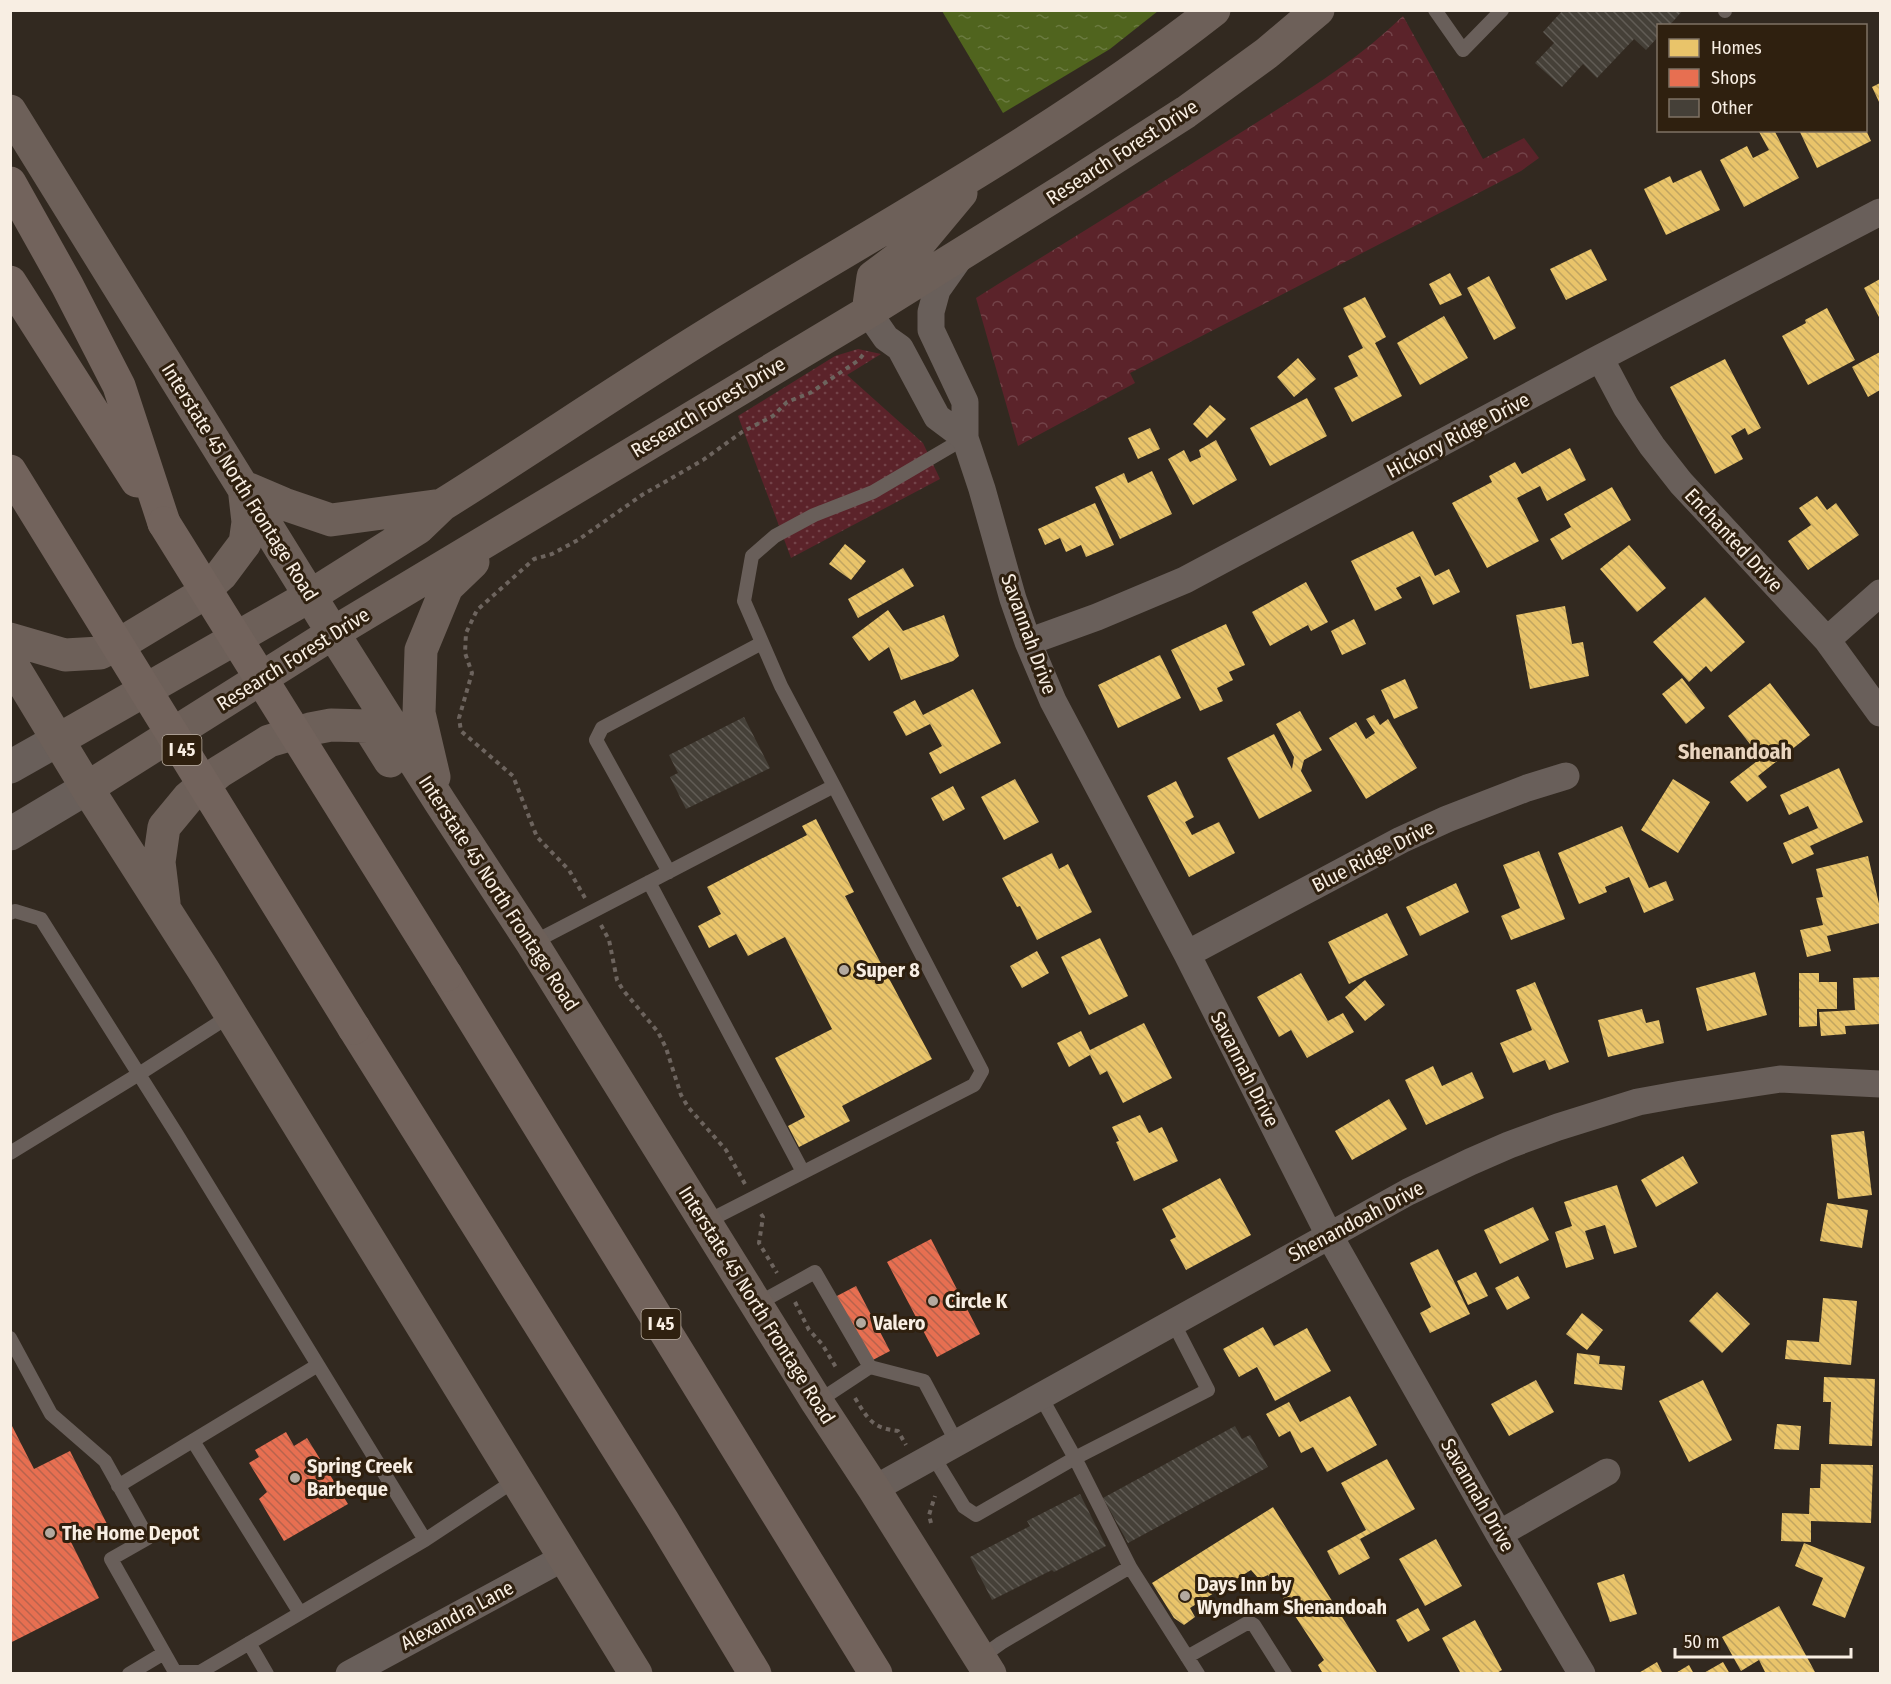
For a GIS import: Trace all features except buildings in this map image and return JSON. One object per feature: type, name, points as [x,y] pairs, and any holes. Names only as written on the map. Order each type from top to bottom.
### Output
[{"type":"highway","points":[[10,183],[67,285],[119,386],[164,523]]},
{"type":"highway","name":"I 45","points":[[10,282],[164,523],[446,975],[876,1674]]},
{"type":"highway","name":"I 45","points":[[10,471],[354,1028],[663,1521],[755,1674]]},
{"type":"main road","points":[[58,740],[310,596],[418,528],[442,505],[713,331],[980,172],[1118,82],[1214,10]]},
{"type":"main road","name":"Research Forest Drive","points":[[87,788],[333,633],[505,531],[877,325],[964,252],[1186,112],[1267,53],[1318,10]]},
{"type":"main road","name":"Interstate 45 North Frontage Road","points":[[10,111],[333,633],[532,943],[817,1402],[985,1666]]},
{"type":"main road","points":[[877,325],[873,277],[921,241],[980,172]]},
{"type":"main road","points":[[10,639],[65,655],[100,653],[130,638],[193,600],[221,575],[245,543],[248,522],[244,487],[331,520],[442,505]]},
{"type":"main road","points":[[165,910],[159,862],[164,827],[188,798],[211,778],[269,741],[331,725],[368,726],[416,800],[440,802],[419,713],[421,650],[447,587],[505,531]]},
{"type":"main road","points":[[10,661],[87,788],[231,1015],[636,1674]]},
{"type":"street","name":"Hickory Ridge Drive","points":[[1028,642],[1097,617],[1185,580],[1600,358],[1881,212]]},
{"type":"street","name":"Savannah Drive","points":[[964,252],[937,290],[931,312],[931,330],[965,402],[965,438],[1013,599],[1053,701],[1187,954],[1329,1235],[1499,1534],[1582,1674]]},
{"type":"street","points":[[877,325],[900,348],[937,417],[965,438]]},
{"type":"street","name":"Enchanted Drive","points":[[1600,358],[1626,407],[1666,465],[1827,640],[1881,713]]},
{"type":"street","points":[[1827,640],[1881,593]]},
{"type":"street","points":[[10,767],[58,740]]},
{"type":"street","name":"Blue Ridge Drive","points":[[1187,954],[1419,832],[1489,802],[1566,776]]},
{"type":"street","points":[[10,834],[87,788]]},
{"type":"street","name":"Shenandoah Drive","points":[[874,1489],[1329,1235],[1408,1192],[1470,1162],[1558,1127],[1638,1102],[1780,1079],[1881,1084]]},
{"type":"street","points":[[1499,1534],[1607,1472]]},
{"type":"street","name":"Alexandra Lane","points":[[349,1674],[565,1557]]},
{"type":"lane","points":[[1435,10],[1462,50],[1502,10]]},
{"type":"lane","points":[[705,1223],[974,1085],[982,1071],[781,686],[744,601],[752,556],[775,536],[814,515],[873,492],[965,438]]},
{"type":"lane","points":[[669,872],[596,740],[602,728],[762,643]]},
{"type":"lane","points":[[532,943],[834,786]]},
{"type":"lane","points":[[649,882],[803,1172]]},
{"type":"lane","points":[[10,914],[15,910],[41,919],[139,1074],[425,1540]]},
{"type":"lane","points":[[10,1153],[231,1015]]},
{"type":"lane","points":[[757,1304],[815,1272],[870,1367],[924,1382],[936,1454],[964,1507],[976,1515],[1075,1458],[1208,1390],[1173,1322]]},
{"type":"lane","points":[[10,1338],[51,1414],[105,1461],[148,1538],[111,1559],[175,1672],[200,1672],[425,1540],[517,1479]]},
{"type":"lane","points":[[118,1486],[318,1365]]},
{"type":"lane","points":[[817,1402],[870,1367]]},
{"type":"lane","points":[[1041,1397],[1075,1458],[1130,1567],[1197,1674]]},
{"type":"lane","points":[[193,1441],[300,1613]]},
{"type":"lane","points":[[985,1666],[1001,1643],[1130,1567]]},
{"type":"lane","points":[[1187,1657],[1249,1622],[1254,1625],[1285,1674]]},
{"type":"lane","points":[[249,1643],[267,1674]]},
{"type":"lane","points":[[129,1674],[164,1653]]},
{"type":"path","points":[[877,325],[860,360],[810,393],[787,402],[773,416],[742,432],[703,460],[642,495],[578,540],[552,554],[534,559],[477,610],[466,633],[465,653],[472,673],[459,718],[461,731],[513,776],[537,837],[569,870],[593,911],[609,940],[617,980],[658,1032],[666,1048],[681,1095],[688,1107],[726,1150],[763,1217],[759,1243],[809,1330],[822,1344],[871,1422],[883,1429],[898,1431],[936,1454],[938,1492],[929,1515],[931,1527]]},
{"type":"green space","points":[[1403,16],[1483,159],[1524,138],[1539,158],[1521,171],[1130,373],[1135,383],[1018,446],[976,298],[1303,93],[1365,49]]},
{"type":"green space","points":[[858,349],[881,354],[847,375],[923,443],[940,479],[791,558],[738,416],[835,356]]},
{"type":"water","points":[[942,11],[1158,11],[1110,49],[1003,113]]},
{"type":"place","name":"Super 8","points":[[844,970]]},
{"type":"place","name":"Circle K","points":[[933,1301]]},
{"type":"place","name":"Valero","points":[[861,1323]]},
{"type":"place","name":"Spring Creek Barbeque","points":[[295,1478]]},
{"type":"place","name":"The Home Depot","points":[[50,1533]]},
{"type":"place","name":"Days Inn by Wyndham Shenandoah","points":[[1185,1596]]},
{"type":"district","name":"Shenandoah","points":[[1735,751]]}]
